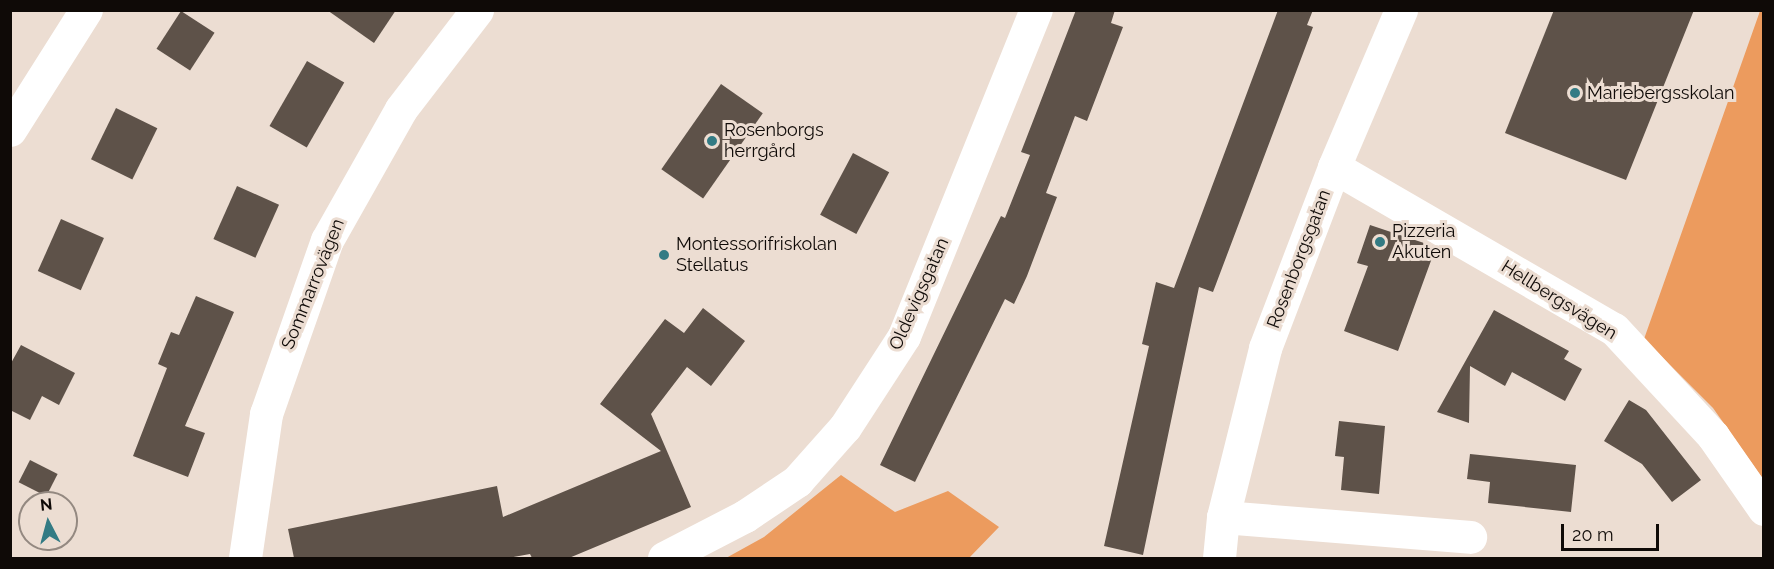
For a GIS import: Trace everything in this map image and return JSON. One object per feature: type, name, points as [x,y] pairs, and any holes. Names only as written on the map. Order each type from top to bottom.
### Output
[{"type":"street","points":[[10,130],[86,10]]},
{"type":"street","name":"Sommarrovägen","points":[[245,558],[266,414],[327,240],[401,109],[477,10]]},
{"type":"street","name":"Oldevigsgatan","points":[[664,558],[745,516],[797,481],[845,427],[904,336],[981,152],[1036,10]]},
{"type":"street","name":"Rosenborgsgatan","points":[[1219,558],[1223,517],[1265,348],[1334,167],[1401,10]]},
{"type":"street","name":"Hellbergsvägen","points":[[1334,167],[1614,329],[1713,436],[1764,509]]},
{"type":"street","points":[[1223,517],[1470,537]]},
{"type":"shaded area","points":[[1760,11],[1763,11],[1763,479],[1713,408],[1644,339]]},
{"type":"shaded area","points":[[841,475],[895,512],[948,491],[999,527],[969,558],[726,558],[764,537]]},
{"type":"building","points":[[327,10],[396,10],[374,43]]},
{"type":"building","points":[[1076,10],[1115,10],[1111,23],[1123,27],[1087,121],[1075,116],[1046,193],[1057,197],[1027,276],[1014,304],[1005,299],[915,482],[880,465],[1001,216],[1005,218],[1030,155],[1021,152]]},
{"type":"building","points":[[1278,10],[1313,10],[1307,25],[1313,27],[1213,292],[1199,287],[1143,555],[1104,546],[1149,346],[1142,344],[1156,282],[1174,288]]},
{"type":"building","points":[[1554,10],[1694,10],[1626,180],[1505,133]]},
{"type":"building","points":[[181,11],[215,33],[190,71],[156,49]]},
{"type":"building","points":[[307,61],[344,82],[307,147],[270,126]]},
{"type":"building","name":"Rosenborgs herrgård","points":[[721,84],[763,113],[703,198],[661,169]]},
{"type":"building","points":[[116,108],[157,128],[132,179],[91,159]]},
{"type":"building","points":[[853,153],[889,172],[856,234],[820,215]]},
{"type":"building","points":[[237,186],[279,205],[255,258],[213,239]]},
{"type":"building","points":[[61,219],[104,238],[81,290],[38,271]]},
{"type":"building","points":[[1370,225],[1436,247],[1398,351],[1344,331],[1368,266],[1357,263]]},
{"type":"building","points":[[196,296],[234,312],[185,426],[205,433],[188,477],[133,456],[167,368],[158,364],[171,332],[179,335]]},
{"type":"building","points":[[703,308],[745,341],[711,386],[687,367],[651,414],[691,507],[569,558],[532,558],[530,554],[508,558],[294,558],[288,529],[497,486],[503,517],[661,451],[600,404],[665,319],[684,333]]},
{"type":"building","points":[[1494,310],[1569,351],[1564,359],[1582,369],[1565,401],[1512,372],[1505,386],[1470,366],[1469,423],[1437,412]]},
{"type":"building","points":[[21,345],[75,373],[59,405],[42,396],[30,420],[10,410],[10,365]]},
{"type":"building","points":[[1629,400],[1646,410],[1701,480],[1672,502],[1642,464],[1604,441]]},
{"type":"building","points":[[1339,421],[1385,426],[1379,494],[1341,490],[1344,457],[1335,456]]},
{"type":"building","points":[[1470,454],[1576,465],[1571,512],[1488,503],[1490,482],[1467,479]]},
{"type":"building","points":[[30,460],[58,474],[49,491],[36,491],[19,482]]},
{"type":"place","name":"Mariebergsskolan","points":[[1575,93]]},
{"type":"place","name":"Rosenborgs herrgård","points":[[712,141]]},
{"type":"place","name":"Pizzeria Akuten","points":[[1380,242]]},
{"type":"place","name":"Montessorifriskolan Stellatus","points":[[664,255]]}]
